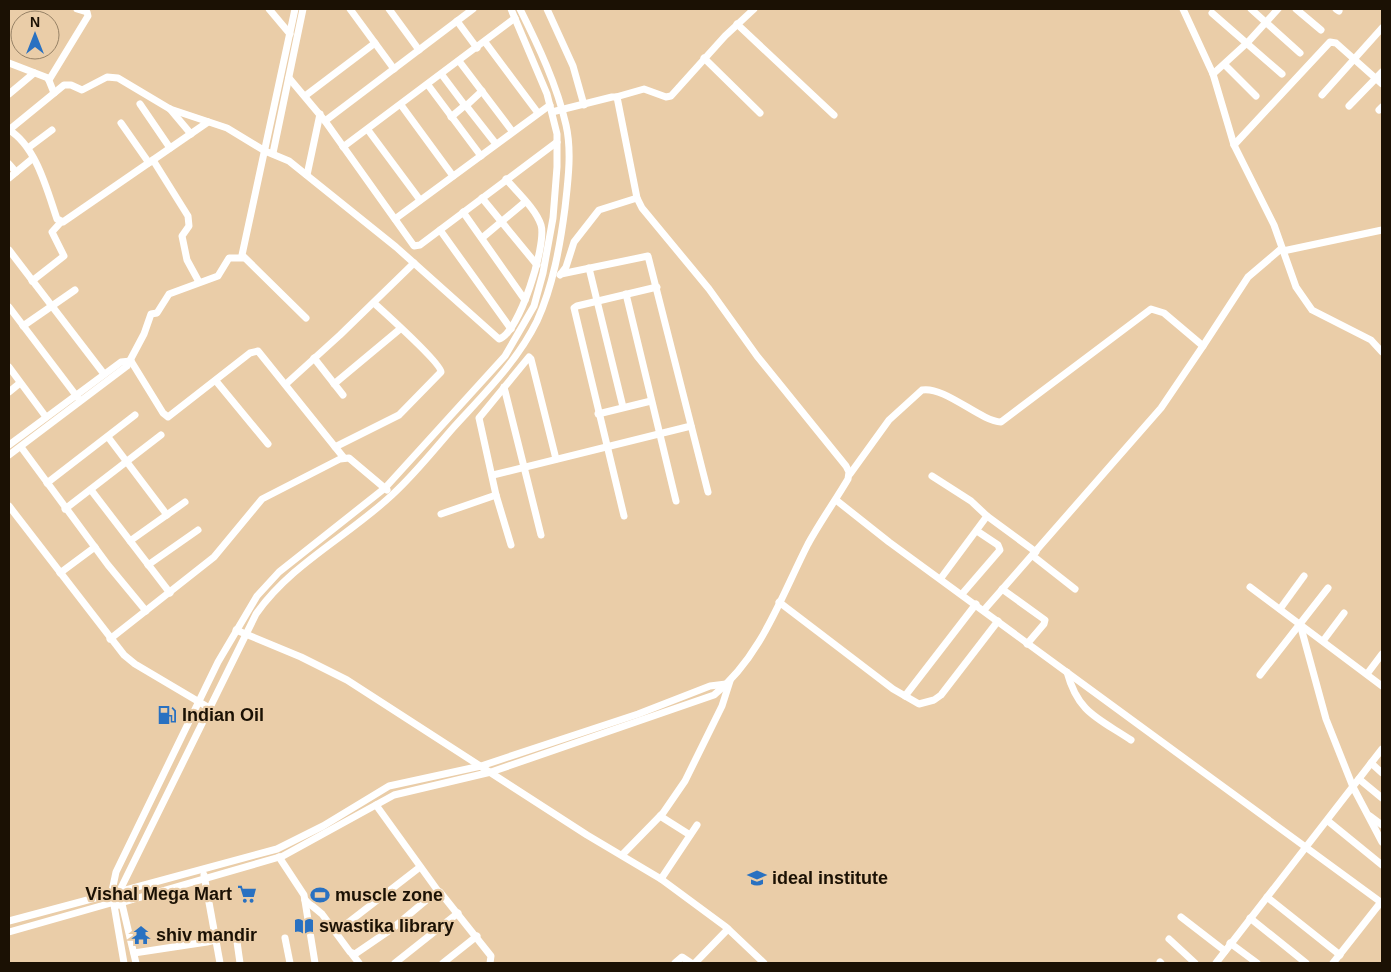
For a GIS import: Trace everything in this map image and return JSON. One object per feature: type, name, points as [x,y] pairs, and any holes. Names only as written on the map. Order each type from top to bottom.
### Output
[{"type":"street","points":[[49,80],[88,16],[87,12],[77,9]]},
{"type":"street","points":[[269,9],[290,34]]},
{"type":"street","points":[[295,9],[256,200],[242,252],[244,258],[267,278],[291,305],[306,318]]},
{"type":"street","points":[[273,153],[303,9]]},
{"type":"street","points":[[350,9],[394,69]]},
{"type":"street","points":[[389,9],[419,50]]},
{"type":"street","points":[[458,9],[460,18],[476,48]]},
{"type":"street","points":[[325,121],[473,9]]},
{"type":"street","points":[[124,963],[111,892],[116,872],[199,702],[236,630],[257,596],[279,572],[385,488],[504,356],[534,306],[543,273],[553,218],[557,142],[551,109],[511,9]]},
{"type":"street","points":[[121,890],[256,614],[282,582],[392,495],[504,370],[537,321],[552,277],[563,224],[568,183],[567,133],[562,110],[520,9]]},
{"type":"street","points":[[547,9],[573,66],[584,105]]},
{"type":"street","points":[[395,219],[538,113],[551,109],[562,110],[644,89],[668,97],[737,24],[754,9]]},
{"type":"street","points":[[1183,9],[1213,74],[1234,145],[1274,225],[1296,287],[1312,310],[1371,340],[1382,352]]},
{"type":"street","points":[[1251,9],[1300,53]]},
{"type":"street","points":[[1213,74],[1225,65],[1278,9]]},
{"type":"street","points":[[1296,9],[1321,30]]},
{"type":"street","points":[[1212,13],[1248,42],[1282,74]]},
{"type":"street","points":[[343,147],[428,86],[515,18]]},
{"type":"street","points":[[737,24],[834,115]]},
{"type":"street","points":[[1322,95],[1382,28]]},
{"type":"street","points":[[485,42],[538,113]]},
{"type":"street","points":[[1234,145],[1327,44],[1336,43],[1379,82]]},
{"type":"street","points":[[306,96],[375,44]]},
{"type":"street","points":[[704,58],[760,113]]},
{"type":"street","points":[[459,61],[512,132]]},
{"type":"street","points":[[9,62],[49,80],[54,93]]},
{"type":"street","points":[[1225,65],[1256,96]]},
{"type":"street","points":[[1349,106],[1379,82],[1382,72]]},
{"type":"street","points":[[9,94],[34,73]]},
{"type":"street","points":[[442,75],[496,144]]},
{"type":"street","points":[[61,222],[57,218],[40,170],[32,159],[28,148],[9,130],[66,85],[82,90],[110,76],[122,80],[170,109],[231,130],[265,151],[289,161],[414,262],[495,338],[501,339],[511,329],[525,300],[536,263],[542,230],[538,218],[506,179]]},
{"type":"street","points":[[289,78],[320,114],[414,246],[420,245],[557,142]]},
{"type":"street","points":[[428,86],[481,156]]},
{"type":"street","points":[[451,117],[482,91]]},
{"type":"street","points":[[616,96],[637,198],[642,208],[713,294],[756,356],[846,466],[850,474]]},
{"type":"street","points":[[140,104],[170,148]]},
{"type":"street","points":[[401,105],[453,176]]},
{"type":"street","points":[[170,109],[190,134]]},
{"type":"street","points":[[307,175],[320,114]]},
{"type":"street","points":[[32,281],[64,256],[52,232],[61,222],[208,122]]},
{"type":"street","points":[[121,124],[151,162],[188,216],[189,226],[182,236],[187,260],[199,282]]},
{"type":"street","points":[[28,148],[52,130]]},
{"type":"street","points":[[368,130],[420,200]]},
{"type":"street","points":[[9,178],[32,159]]},
{"type":"street","points":[[9,164],[16,172]]},
{"type":"street","points":[[482,198],[543,273],[552,277],[647,255],[657,287],[708,492]]},
{"type":"street","points":[[561,274],[566,267],[574,242],[596,212],[605,207],[637,198]]},
{"type":"street","points":[[482,238],[525,202]]},
{"type":"street","points":[[463,212],[525,300]]},
{"type":"street","points":[[440,230],[511,329]]},
{"type":"street","points":[[984,610],[1161,408],[1248,278],[1283,250],[1382,230]]},
{"type":"street","points":[[9,250],[104,374]]},
{"type":"street","points":[[9,455],[121,372],[131,361],[151,314],[157,312],[168,294],[218,276],[229,258],[244,258]]},
{"type":"street","points":[[286,384],[374,303],[414,262]]},
{"type":"street","points":[[589,268],[623,408]]},
{"type":"street","points":[[624,516],[574,308],[657,287]]},
{"type":"street","points":[[23,326],[75,290]]},
{"type":"street","points":[[626,294],[676,500]]},
{"type":"street","points":[[336,447],[399,415],[441,372],[440,366],[374,303]]},
{"type":"street","points":[[9,307],[81,402]]},
{"type":"street","points":[[9,932],[123,903],[279,857],[316,839],[397,794],[491,772],[714,695],[729,682],[750,656],[808,544],[850,474],[890,420],[922,390],[928,390],[962,403],[1001,422],[1151,309],[1164,313],[1203,346]]},
{"type":"street","points":[[334,384],[400,328]]},
{"type":"street","points":[[131,361],[163,413],[168,417],[256,350],[261,353],[344,458]]},
{"type":"street","points":[[511,545],[496,495],[479,418],[527,358],[531,357],[556,458]]},
{"type":"street","points":[[314,358],[343,395]]},
{"type":"street","points":[[9,445],[121,362],[131,361]]},
{"type":"street","points":[[9,367],[46,417]]},
{"type":"street","points":[[216,380],[268,444]]},
{"type":"street","points":[[9,392],[20,383]]},
{"type":"street","points":[[504,387],[541,536]]},
{"type":"street","points":[[598,414],[651,401]]},
{"type":"street","points":[[47,483],[135,415]]},
{"type":"street","points":[[493,475],[691,426]]},
{"type":"street","points":[[65,509],[160,435]]},
{"type":"street","points":[[108,437],[167,514]]},
{"type":"street","points":[[21,447],[65,509],[146,611]]},
{"type":"street","points":[[110,639],[214,558],[262,499],[344,458],[352,459],[392,495]]},
{"type":"street","points":[[932,476],[971,501],[1075,589]]},
{"type":"street","points":[[91,490],[170,593]]},
{"type":"street","points":[[441,514],[496,495]]},
{"type":"street","points":[[836,500],[1027,644],[1382,902],[1333,963]]},
{"type":"street","points":[[130,541],[185,502]]},
{"type":"street","points":[[9,506],[110,639],[135,664],[211,708]]},
{"type":"street","points":[[941,578],[987,516]]},
{"type":"street","points":[[148,565],[198,530]]},
{"type":"street","points":[[962,594],[1000,550],[998,545],[977,531]]},
{"type":"street","points":[[60,574],[95,548]]},
{"type":"street","points":[[1280,609],[1304,576]]},
{"type":"street","points":[[1250,587],[1382,686]]},
{"type":"street","points":[[1002,588],[1045,620],[1044,624],[1027,644]]},
{"type":"street","points":[[1260,675],[1328,588]]},
{"type":"street","points":[[779,602],[905,696],[919,704],[939,697],[998,621]]},
{"type":"street","points":[[905,696],[976,604]]},
{"type":"street","points":[[1323,641],[1344,613]]},
{"type":"street","points":[[1300,624],[1326,718],[1353,787],[1382,842]]},
{"type":"street","points":[[236,630],[300,657],[347,680],[661,879],[728,929],[764,963]]},
{"type":"street","points":[[1367,674],[1382,654]]},
{"type":"street","points":[[1067,672],[1076,697],[1082,705],[1131,740]]},
{"type":"street","points":[[9,921],[285,846],[323,826],[389,786],[481,766],[638,714],[710,686],[729,682]]},
{"type":"street","points":[[622,856],[660,816],[688,775],[722,706],[729,682]]},
{"type":"street","points":[[1216,963],[1382,749]]},
{"type":"street","points":[[1371,763],[1382,772]]},
{"type":"street","points":[[1359,780],[1382,798]]},
{"type":"street","points":[[376,805],[438,891],[477,936],[491,956],[490,963]]},
{"type":"street","points":[[1368,814],[1382,825]]},
{"type":"street","points":[[660,816],[690,834]]},
{"type":"street","points":[[1328,821],[1382,864]]},
{"type":"street","points":[[661,879],[697,825]]},
{"type":"street","points":[[279,857],[301,890],[305,900],[315,963]]},
{"type":"street","points":[[336,932],[420,867]]},
{"type":"street","points":[[202,870],[206,879],[220,963]]},
{"type":"street","points":[[121,890],[125,896],[123,903],[136,963]]},
{"type":"street","points":[[352,954],[358,953],[374,942],[438,891]]},
{"type":"street","points":[[1267,897],[1340,955]]},
{"type":"street","points":[[305,900],[322,914],[360,963]]},
{"type":"street","points":[[395,963],[458,913]]},
{"type":"street","points":[[1181,917],[1225,951]]},
{"type":"street","points":[[1250,918],[1306,963]]},
{"type":"street","points":[[700,962],[728,929]]},
{"type":"street","points":[[134,953],[207,942],[216,938],[236,935],[240,963]]},
{"type":"street","points":[[443,963],[477,936]]},
{"type":"street","points":[[285,938],[290,963]]},
{"type":"street","points":[[1169,939],[1195,963]]},
{"type":"street","points":[[1230,943],[1257,963]]},
{"type":"street","points":[[352,954],[353,963]]},
{"type":"street","points":[[675,963],[682,957],[691,963]]},
{"type":"place","name":"Indian Oil","points":[[167,715]]},
{"type":"place","name":"ideal institute","points":[[757,878]]},
{"type":"place","name":"Vishal Mega Mart","points":[[247,894]]},
{"type":"place","name":"muscle zone","points":[[320,895]]},
{"type":"place","name":"swastika library","points":[[304,926]]},
{"type":"place","name":"shiv mandir","points":[[141,935]]}]
